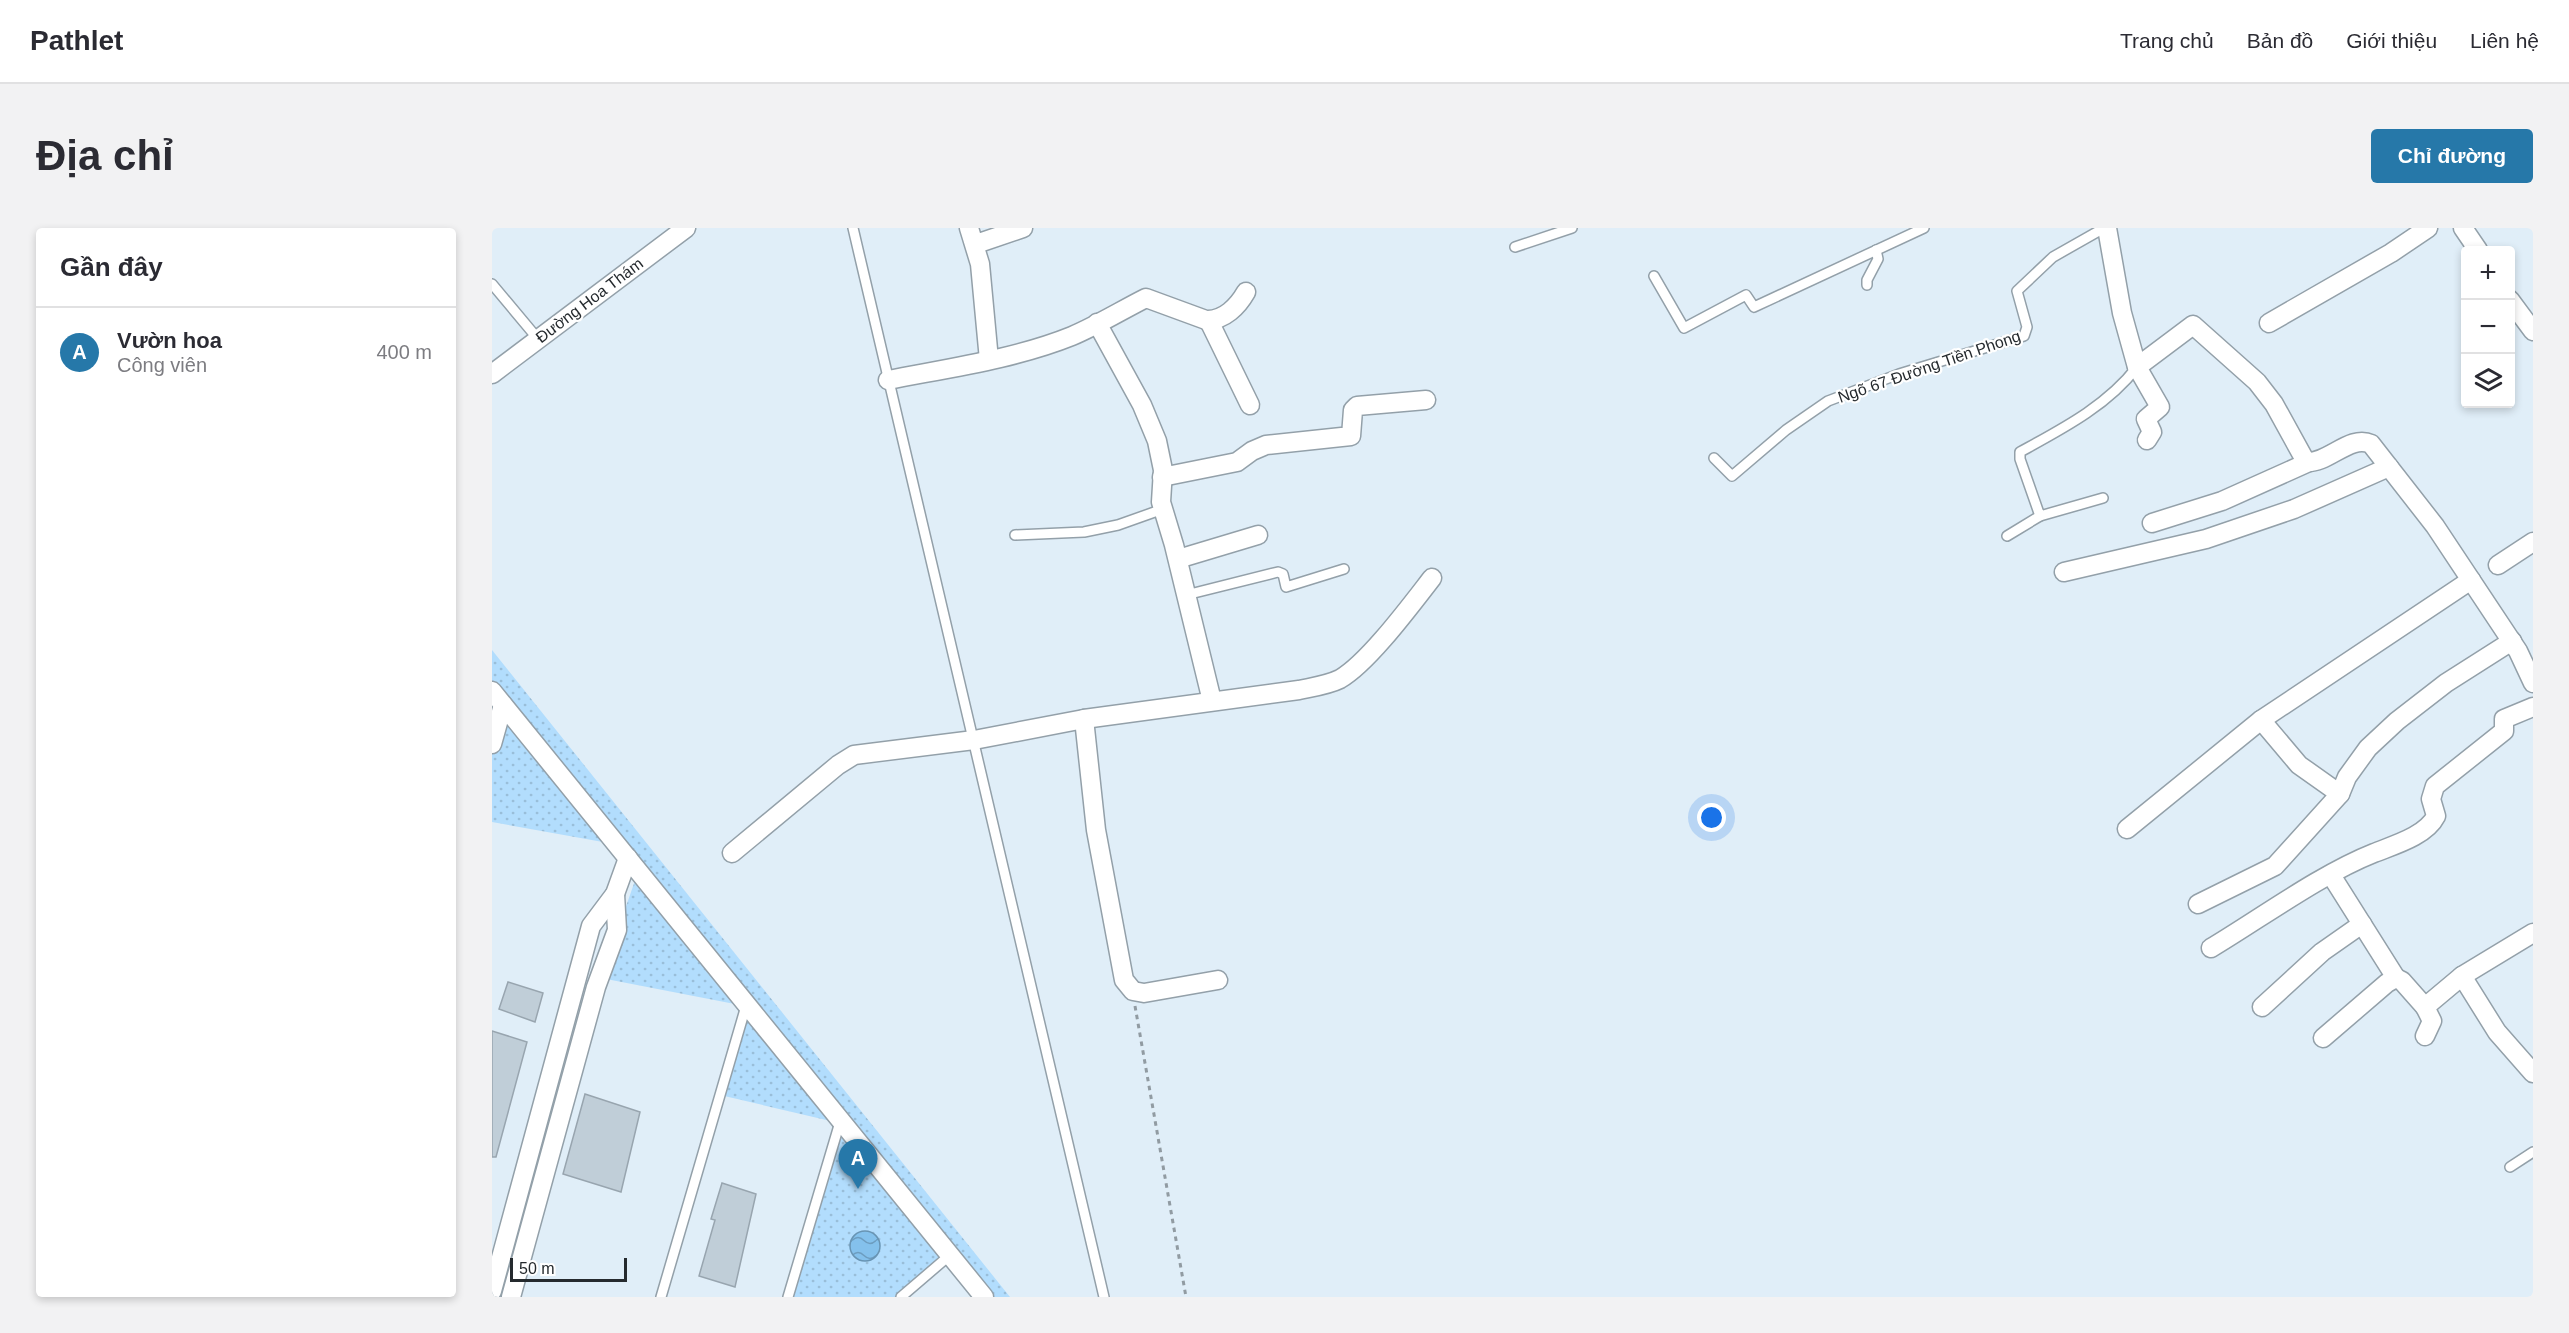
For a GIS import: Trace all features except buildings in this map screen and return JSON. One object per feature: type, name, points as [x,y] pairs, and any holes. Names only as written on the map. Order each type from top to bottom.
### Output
[{"type":"street","name":"Đường Hoa Thám","points":[[492,374],[686,228]]},
{"type":"street","points":[[988,360],[981,275],[972,236],[1023,228]]},
{"type":"street","points":[[2106,228],[2122,313],[2137,367],[2160,407],[2146,419],[2152,432],[2147,440]]},
{"type":"street","points":[[2269,323],[2391,253],[2428,228]]},
{"type":"street","points":[[2468,230],[2476,246]]},
{"type":"street","points":[[1209,321],[1236,308],[1246,292]]},
{"type":"street","points":[[888,380],[988,360],[1053,343],[1150,297],[1209,321],[1250,405]]},
{"type":"street","points":[[2515,304],[2530,320]]},
{"type":"street","points":[[1097,323],[1149,419],[1163,464],[1160,495],[1162,509],[1178,559],[1212,701]]},
{"type":"street","points":[[2137,367],[2193,325],[2257,382],[2274,404],[2301,455],[2309,462]]},
{"type":"street","points":[[1162,477],[1237,462],[1252,451],[1266,446],[1351,436],[1353,410],[1357,406],[1426,400]]},
{"type":"street","points":[[2152,523],[2222,501],[2309,462],[2361,442],[2371,444],[2435,526],[2512,641],[2533,683]]},
{"type":"street","points":[[2064,572],[2206,539],[2294,509],[2389,467]]},
{"type":"street","points":[[1178,559],[1258,535]]},
{"type":"street","points":[[2498,565],[2533,542]]},
{"type":"street","points":[[732,853],[850,756],[974,740],[1084,719],[1299,690],[1341,678],[1402,617],[1432,578]]},
{"type":"street","points":[[2127,829],[2261,720],[2471,580]]},
{"type":"street","points":[[2198,904],[2275,866],[2340,795],[2347,777],[2367,748],[2446,683],[2512,641]]},
{"type":"street","points":[[492,744],[497,698]]},
{"type":"street","points":[[497,698],[984,1297]]},
{"type":"street","points":[[2211,948],[2331,875],[2372,853],[2398,844],[2432,823],[2436,816],[2431,799],[2435,786],[2504,731],[2504,719],[2533,707]]},
{"type":"street","points":[[1084,719],[1096,830],[1124,980],[1133,991],[1151,993],[1218,980]]},
{"type":"street","points":[[2261,720],[2299,765],[2340,795]]},
{"type":"street","points":[[492,1291],[591,926],[615,894],[628,858]]},
{"type":"street","points":[[2331,875],[2396,978],[2402,981],[2425,1007],[2432,1021],[2425,1035]]},
{"type":"street","points":[[511,1297],[596,987],[617,930],[615,894]]},
{"type":"street","points":[[2262,1007],[2322,952],[2362,924]]},
{"type":"street","points":[[2425,1007],[2462,976],[2533,933]]},
{"type":"street","points":[[2462,976],[2497,1032],[2533,1073]]},
{"type":"street","points":[[2323,1038],[2387,983],[2396,978]]},
{"type":"lane","points":[[853,228],[1104,1297]]},
{"type":"lane","points":[[1515,247],[1572,228]]},
{"type":"lane","points":[[1654,276],[1684,328],[1746,295],[1754,307],[1924,228]]},
{"type":"lane","name":"Ngõ 67 Đường Tiền Phong","points":[[1714,458],[1732,476],[1786,430],[1828,401],[1899,374],[2024,336],[2027,327],[2017,291],[2053,257],[2106,228]]},
{"type":"lane","points":[[1867,285],[1867,280],[1878,259],[1876,250]]},
{"type":"lane","points":[[492,284],[537,339]]},
{"type":"lane","points":[[2040,516],[2020,459],[2020,452],[2078,421],[2119,386],[2137,367]]},
{"type":"lane","points":[[2007,536],[2040,516],[2103,498]]},
{"type":"lane","points":[[1015,535],[1084,532],[1118,525],[1162,509]]},
{"type":"lane","points":[[1186,595],[1278,572],[1283,574],[1286,587],[1344,569]]},
{"type":"lane","points":[[661,1297],[746,1006]]},
{"type":"lane","points":[[788,1297],[840,1122]]},
{"type":"lane","points":[[2510,1167],[2533,1152]]},
{"type":"lane","points":[[901,1297],[950,1255]]},
{"type":"path","points":[[1133,991],[1186,1297]]},
{"type":"shaded area","points":[[492,650],[1010,1297],[985,1297],[950,1254],[901,1297],[788,1297],[840,1123],[492,688]]},
{"type":"shaded area","points":[[504,708],[614,844],[492,822],[492,749]]},
{"type":"shaded area","points":[[638,872],[745,1006],[601,978]]},
{"type":"shaded area","points":[[746,1007],[839,1123],[720,1095]]},
{"type":"water","points":[[865,1231],[871,1232],[879,1240],[879,1252],[871,1260],[865,1261],[859,1260],[851,1252],[850,1246],[851,1240],[859,1232]]},
{"type":"place","name":"Vườn hoa","points":[[858,1189]]}]
